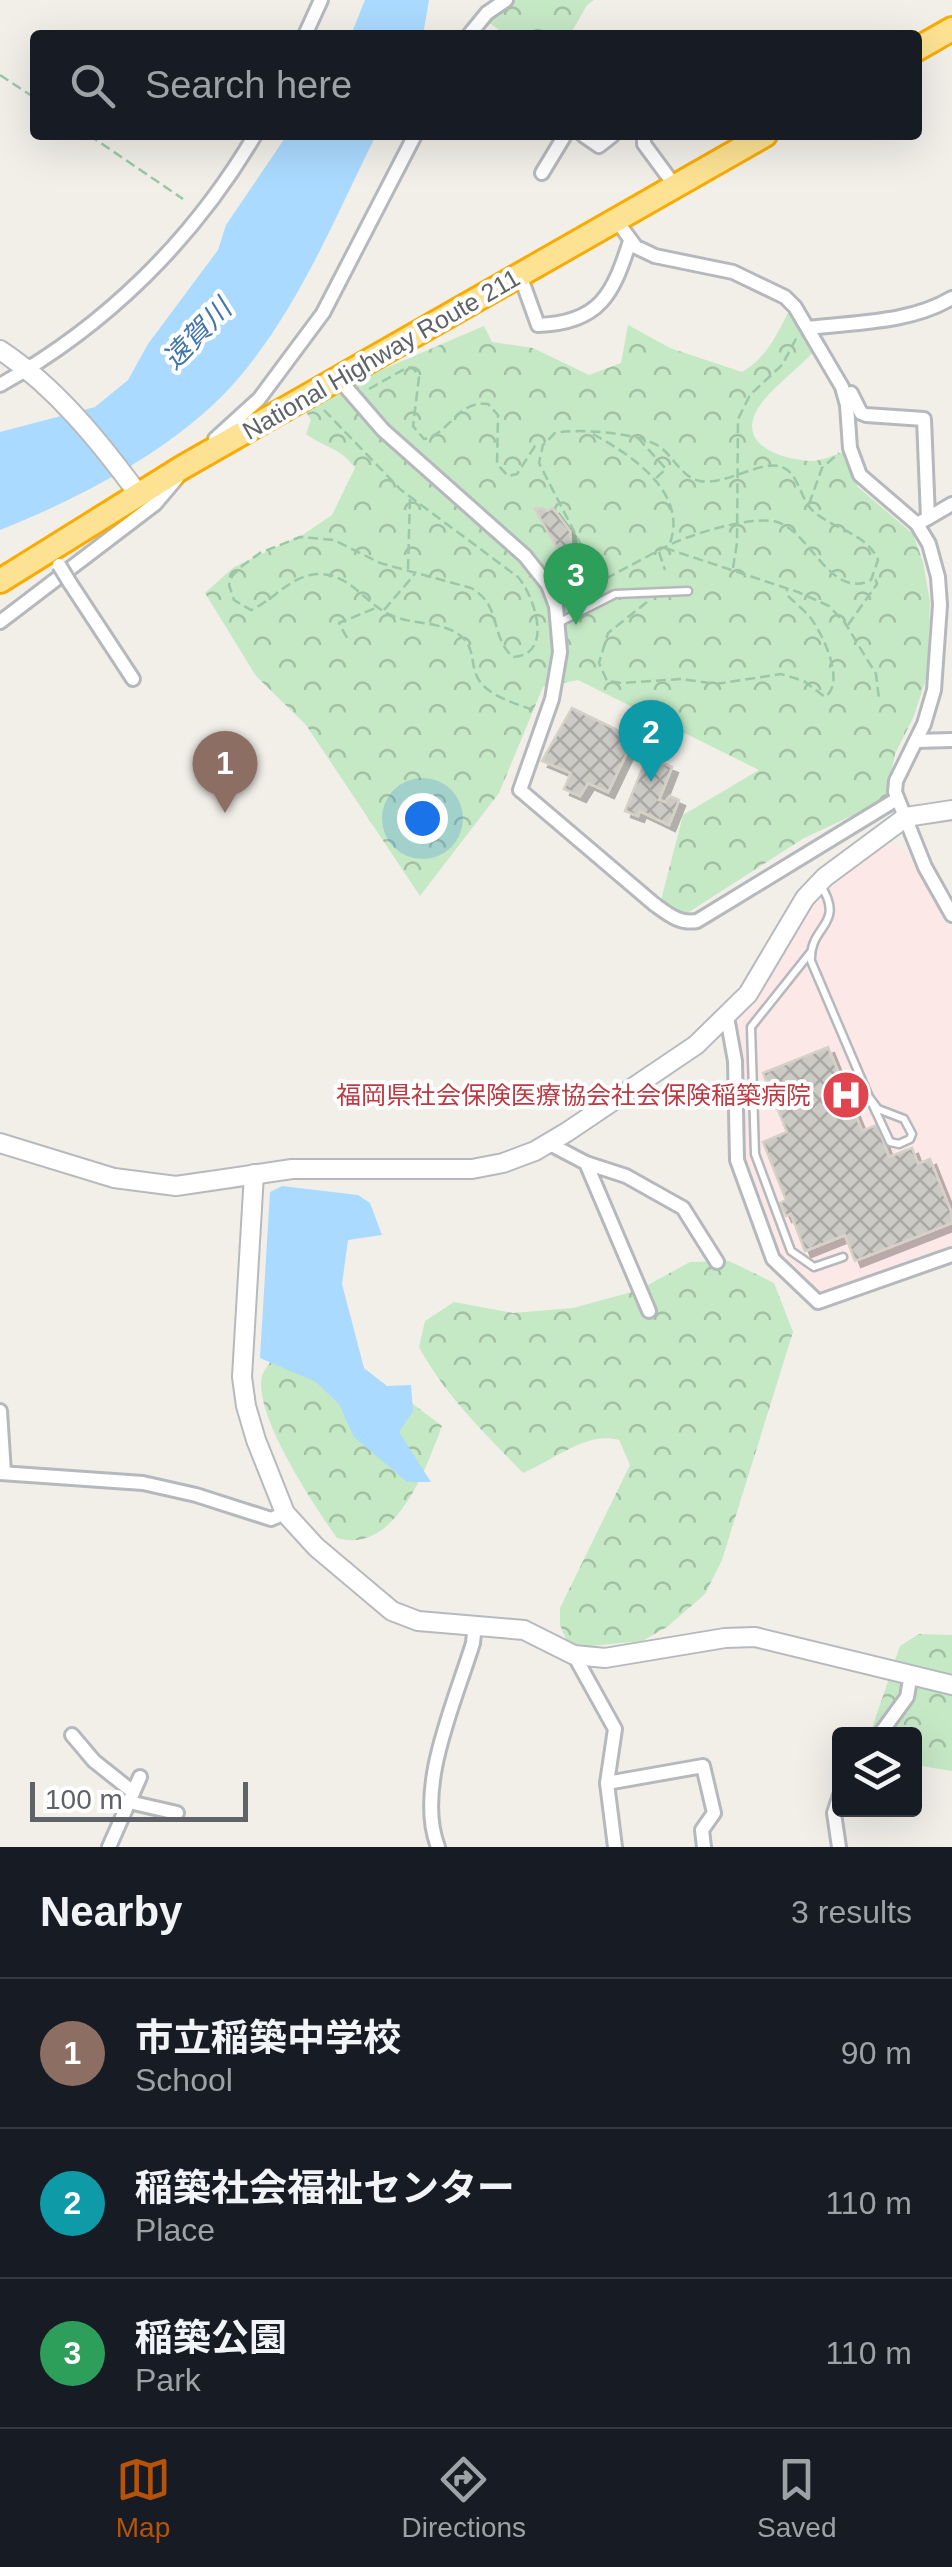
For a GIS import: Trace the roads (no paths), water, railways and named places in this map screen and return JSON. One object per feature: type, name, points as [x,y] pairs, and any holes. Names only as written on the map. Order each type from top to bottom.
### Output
[{"type":"highway","points":[[922,46],[952,29]]},
{"type":"highway","name":"National Highway Route 211","points":[[0,581],[55,558],[135,491],[184,468],[756,140]]},
{"type":"street","points":[[307,30],[321,0]]},
{"type":"street","points":[[473,30],[487,13],[506,0]]},
{"type":"street","points":[[0,385],[29,369],[113,308],[171,252],[252,140]]},
{"type":"street","points":[[0,622],[155,504],[184,468],[260,400],[323,313],[412,140]]},
{"type":"street","points":[[542,173],[562,140]]},
{"type":"street","points":[[642,140],[675,186]]},
{"type":"street","points":[[616,220],[630,241],[656,256],[733,272],[784,297],[842,377],[861,412],[924,418],[923,521],[940,604],[934,690],[896,781],[897,799],[946,888],[952,915]]},
{"type":"street","points":[[520,275],[538,325],[560,324],[580,317],[612,292],[630,241]]},
{"type":"street","points":[[807,326],[912,315],[952,298]]},
{"type":"street","points":[[0,350],[29,369],[68,409],[135,491]]},
{"type":"street","points":[[830,363],[847,405],[850,448],[860,475],[923,521]]},
{"type":"street","points":[[338,378],[383,430],[532,563],[548,584],[556,604],[560,652],[546,714],[520,790],[672,918],[688,923],[697,921],[897,799]]},
{"type":"street","points":[[923,521],[952,504]]},
{"type":"street","points":[[55,558],[132,680]]},
{"type":"street","points":[[916,740],[952,740]]},
{"type":"street","points":[[0,1143],[146,1185],[176,1186],[292,1169],[472,1170],[503,1162],[548,1143],[664,1068],[727,1017],[766,968],[790,921],[820,882],[906,817],[952,810]]},
{"type":"street","points":[[727,1017],[734,1061],[737,1160],[768,1248],[785,1271],[818,1302],[952,1255]]},
{"type":"street","points":[[548,1143],[586,1163],[626,1176],[683,1208],[717,1262]]},
{"type":"street","points":[[586,1163],[649,1311]]},
{"type":"street","points":[[254,1174],[242,1378],[256,1440],[285,1513],[316,1547],[392,1611],[418,1621],[524,1630],[574,1655],[605,1658],[754,1637],[952,1685]]},
{"type":"street","points":[[0,1411],[2,1473],[143,1483],[270,1519],[285,1513]]},
{"type":"street","points":[[438,1847],[430,1828],[432,1780],[473,1643],[475,1624]]},
{"type":"street","points":[[574,1655],[616,1729],[607,1783],[615,1847]]},
{"type":"street","points":[[885,1727],[907,1697],[911,1674]]},
{"type":"street","points":[[72,1734],[94,1762],[131,1797],[177,1812]]},
{"type":"street","points":[[607,1783],[703,1766],[714,1813],[702,1830],[704,1847]]},
{"type":"street","points":[[109,1847],[140,1777]]},
{"type":"street","points":[[835,1817],[839,1847]]},
{"type":"lane","points":[[559,623],[615,594],[688,591]]},
{"type":"lane","points":[[820,882],[832,909],[810,953],[751,1027],[755,1154],[791,1251],[814,1267],[843,1257]]},
{"type":"lane","points":[[810,953],[868,1097],[890,1142],[900,1144],[910,1139],[912,1134],[904,1120],[878,1110],[868,1097]]},
{"type":"water","points":[[365,0],[429,0],[424,30],[353,30]]},
{"type":"water","name":"遠賀川","points":[[284,140],[374,140],[282,319],[219,399],[131,466],[65,502],[0,530],[0,432],[95,407],[128,380],[148,344],[218,250],[226,225]]},
{"type":"water","points":[[282,1186],[358,1195],[370,1203],[382,1235],[348,1240],[342,1284],[364,1368],[387,1386],[411,1385],[413,1411],[399,1432],[431,1482],[407,1482],[354,1437],[339,1404],[316,1382],[260,1358],[270,1192]]},
{"type":"place","name":"稲築公園","points":[[576,625]]},
{"type":"place","name":"稲築社会福祉センター","points":[[651,782]]},
{"type":"place","name":"市立稲築中学校","points":[[225,813]]},
{"type":"place","name":"福岡県社会保険医療協会社会保険稲築病院","points":[[846,1095]]}]
